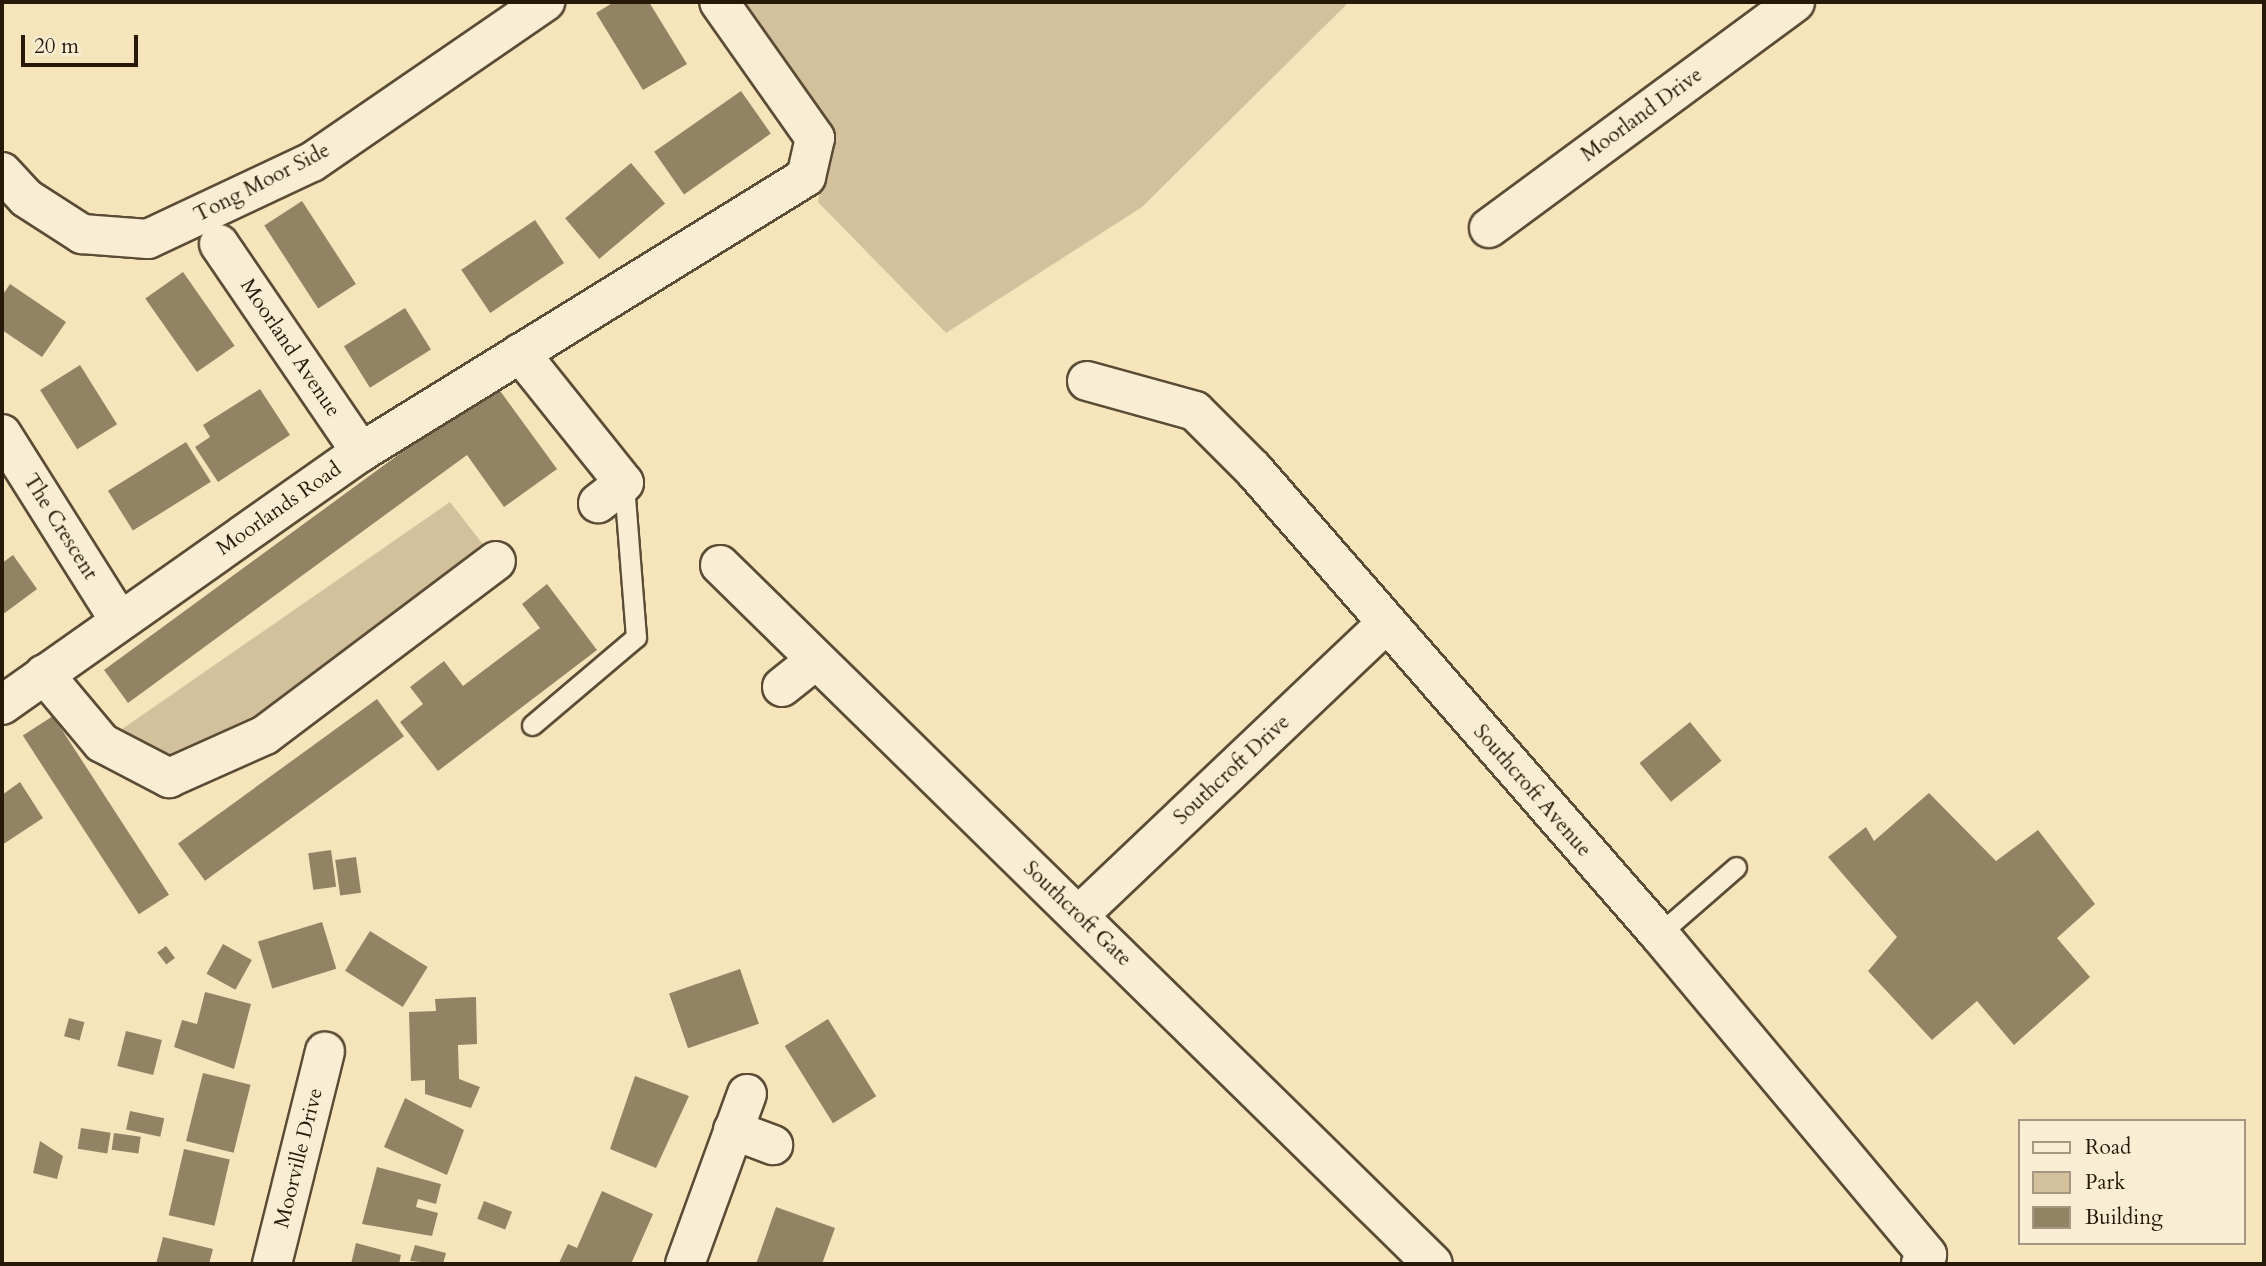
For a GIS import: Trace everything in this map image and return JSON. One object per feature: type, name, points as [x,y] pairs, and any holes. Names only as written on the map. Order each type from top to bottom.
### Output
[{"type":"street","name":"Tong Moor Side","points":[[2,172],[26,198],[82,234],[148,239],[312,162],[545,2]]},
{"type":"street","name":"Moorlands Road","points":[[2,705],[361,452],[806,177],[815,138],[719,2]]},
{"type":"street","name":"Moorland Drive","points":[[1489,228],[1795,2]]},
{"type":"street","name":"Moorland Avenue","points":[[219,244],[361,452]]},
{"type":"street","points":[[520,354],[611,493]]},
{"type":"street","name":"Southcroft Avenue","points":[[1083,383],[1195,411],[1659,934],[1927,1255],[1921,1264]]},
{"type":"street","name":"The Crescent","points":[[2,435],[119,620]]},
{"type":"street","points":[[44,674],[102,743],[169,778],[265,735],[496,561]]},
{"type":"street","name":"Southcroft Gate","points":[[720,565],[1433,1264]]},
{"type":"street","name":"Southcroft Drive","points":[[1079,915],[1385,625]]},
{"type":"street","points":[[782,687],[816,660]]},
{"type":"street","name":"Moorville Drive","points":[[272,1264],[325,1051]]},
{"type":"street","points":[[685,1264],[747,1094]]},
{"type":"street","points":[[733,1130],[772,1145]]},
{"type":"lane","points":[[532,725],[636,637],[611,493]]},
{"type":"lane","points":[[1659,934],[1736,867]]},
{"type":"green space","points":[[739,2],[1349,2],[1142,207],[946,333],[818,202],[830,146],[811,97]]},
{"type":"green space","points":[[450,502],[496,561],[169,778],[102,743]]},
{"type":"building","points":[[614,2],[649,2],[687,64],[643,90],[596,13]]},
{"type":"building","points":[[741,91],[771,134],[684,194],[654,152]]},
{"type":"building","points":[[631,163],[665,204],[599,259],[565,218]]},
{"type":"building","points":[[302,201],[356,284],[318,309],[264,226]]},
{"type":"building","points":[[535,220],[564,263],[490,313],[461,270]]},
{"type":"building","points":[[183,272],[235,346],[197,372],[145,298]]},
{"type":"building","points":[[10,284],[66,322],[42,357],[2,330],[2,296]]},
{"type":"building","points":[[405,308],[431,350],[370,388],[344,346]]},
{"type":"building","points":[[80,365],[117,424],[77,449],[40,390]]},
{"type":"building","points":[[495,384],[557,469],[504,507],[467,455],[128,703],[104,670]]},
{"type":"building","points":[[260,389],[290,435],[218,482],[195,447],[210,437],[203,425]]},
{"type":"building","points":[[186,442],[211,482],[133,531],[108,491]]},
{"type":"building","points":[[13,555],[37,589],[2,615],[2,563]]},
{"type":"building","points":[[547,584],[597,650],[438,771],[400,722],[423,704],[410,687],[444,661],[463,686],[540,628],[522,604]]},
{"type":"building","points":[[377,699],[404,736],[205,881],[178,844]]},
{"type":"building","points":[[53,716],[169,895],[139,914],[23,736]]},
{"type":"building","points":[[1690,722],[1721,761],[1671,802],[1639,763]]},
{"type":"building","points":[[20,782],[43,818],[2,845],[2,795]]},
{"type":"building","points":[[1929,793],[1996,861],[2038,830],[2095,904],[2057,938],[2090,977],[2014,1045],[1977,1001],[1932,1040],[1868,971],[1897,937],[1828,857],[1866,827],[1874,841]]},
{"type":"building","points":[[331,850],[336,887],[313,890],[308,853]]},
{"type":"building","points":[[356,857],[361,893],[340,896],[335,860]]},
{"type":"building","points":[[322,922],[336,969],[272,988],[258,942]]},
{"type":"building","points":[[370,931],[428,967],[403,1007],[345,971]]},
{"type":"building","points":[[223,944],[252,960],[235,990],[207,974]]},
{"type":"building","points":[[166,946],[175,958],[166,965],[157,953]]},
{"type":"building","points":[[740,969],[759,1024],[688,1048],[669,993]]},
{"type":"building","points":[[205,992],[251,1004],[234,1069],[174,1047],[182,1020],[197,1024]]},
{"type":"building","points":[[476,997],[477,1044],[458,1045],[459,1079],[480,1087],[471,1108],[425,1094],[425,1080],[411,1081],[409,1012],[436,1011],[435,999]]},
{"type":"building","points":[[69,1018],[84,1022],[80,1040],[64,1036]]},
{"type":"building","points":[[828,1019],[876,1096],[833,1123],[785,1046]]},
{"type":"building","points":[[126,1031],[162,1040],[153,1075],[117,1066]]},
{"type":"building","points":[[203,1073],[251,1085],[234,1153],[186,1141]]},
{"type":"building","points":[[635,1076],[689,1096],[656,1168],[610,1149]]},
{"type":"building","points":[[405,1098],[464,1130],[447,1175],[384,1147]]},
{"type":"building","points":[[130,1111],[164,1118],[160,1137],[126,1130]]},
{"type":"building","points":[[81,1128],[111,1133],[107,1153],[78,1149]]},
{"type":"building","points":[[114,1133],[141,1137],[138,1154],[112,1150]]},
{"type":"building","points":[[40,1141],[63,1156],[57,1179],[33,1173]]},
{"type":"building","points":[[184,1149],[230,1160],[214,1226],[169,1215]]},
{"type":"building","points":[[377,1167],[441,1184],[436,1204],[418,1199],[416,1207],[438,1213],[432,1236],[362,1224]]},
{"type":"building","points":[[602,1191],[653,1214],[631,1264],[559,1263],[568,1244],[577,1248]]},
{"type":"building","points":[[484,1201],[512,1212],[505,1229],[477,1219]]},
{"type":"building","points":[[776,1207],[835,1228],[822,1264],[756,1264]]},
{"type":"building","points":[[163,1237],[213,1249],[209,1264],[156,1264]]},
{"type":"building","points":[[356,1243],[401,1255],[399,1264],[351,1264]]},
{"type":"building","points":[[415,1245],[446,1253],[443,1264],[410,1261]]}]
